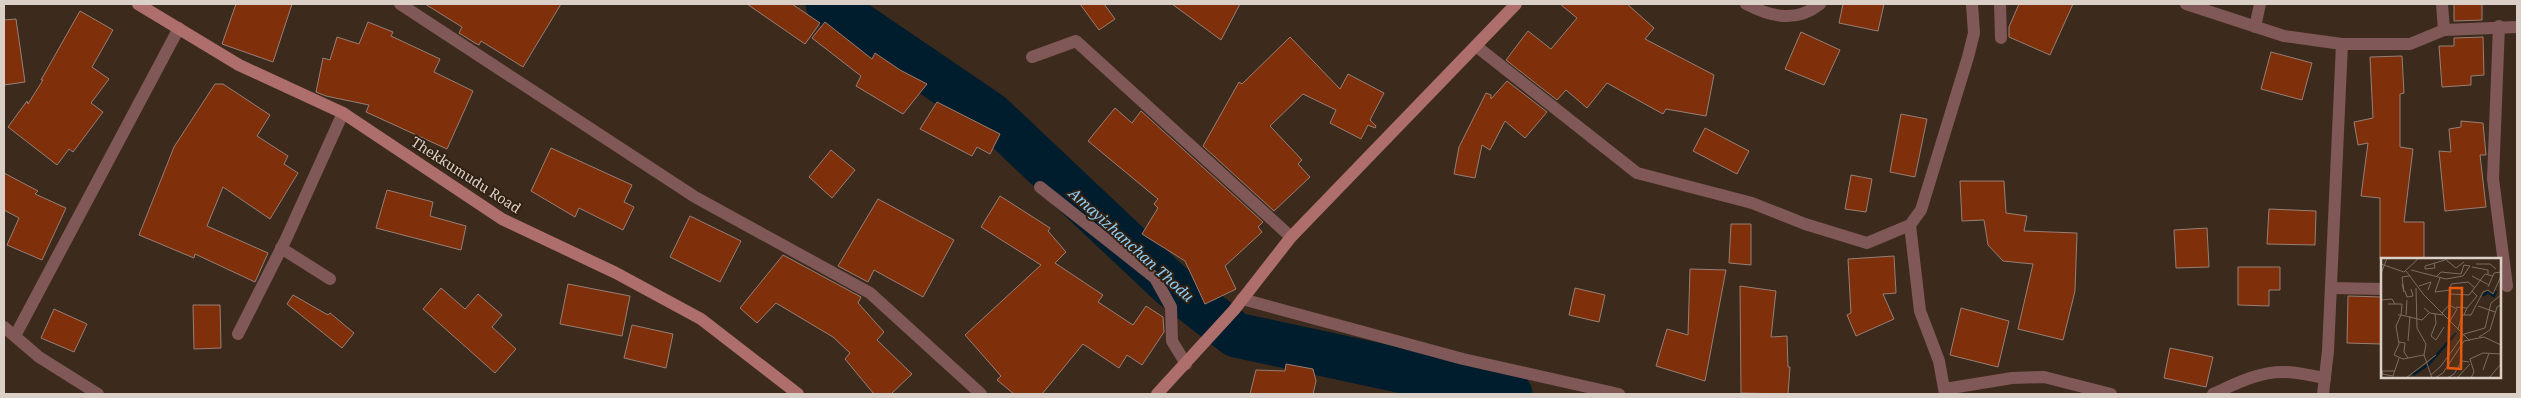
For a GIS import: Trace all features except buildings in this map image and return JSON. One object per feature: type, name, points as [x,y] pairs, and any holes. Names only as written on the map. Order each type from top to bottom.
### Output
[{"type":"main road","name":"Thekkumudu Road","points":[[138,4],[239,65],[343,113],[502,219],[616,273],[701,319],[798,394]]},
{"type":"main road","points":[[1157,394],[1234,310],[1291,237],[1516,4]]},
{"type":"street","points":[[400,4],[695,197],[870,293],[981,394]]},
{"type":"street","points":[[1746,4],[1764,13],[1792,17],[1820,4]]},
{"type":"street","points":[[1476,46],[1524,81],[1626,166],[1637,173],[1752,203],[1805,224],[1867,243],[1910,225],[1921,210],[1974,33],[1972,4]]},
{"type":"street","points":[[2000,4],[2001,38]]},
{"type":"street","points":[[2186,4],[2284,36],[2342,44],[2410,44],[2444,30],[2499,26],[2517,27]]},
{"type":"street","points":[[2254,26],[2260,4]]},
{"type":"street","points":[[2442,4],[2444,30]]},
{"type":"street","points":[[2499,26],[2493,180],[2508,286]]},
{"type":"street","points":[[15,336],[179,28]]},
{"type":"street","points":[[1032,57],[1076,41],[1291,237]]},
{"type":"street","points":[[2323,394],[2328,351],[2342,44]]},
{"type":"street","points":[[238,334],[281,248],[343,113]]},
{"type":"street","points":[[1040,188],[1155,278],[1171,307],[1172,341],[1186,364]]},
{"type":"street","points":[[1910,225],[1920,311],[1939,361],[1945,391],[2012,378],[2044,377],[2111,394]]},
{"type":"street","points":[[281,248],[330,279]]},
{"type":"street","points":[[2331,288],[2381,289]]},
{"type":"street","points":[[1242,299],[1463,359],[1620,394]]},
{"type":"street","points":[[4,327],[39,357],[98,394]]},
{"type":"street","points":[[2213,394],[2241,381],[2277,373],[2285,372],[2325,378]]},
{"type":"waterway","name":"Amayizhanchan Thodu","points":[[828,4],[990,114],[1170,284],[1236,335],[1510,394]]}]
